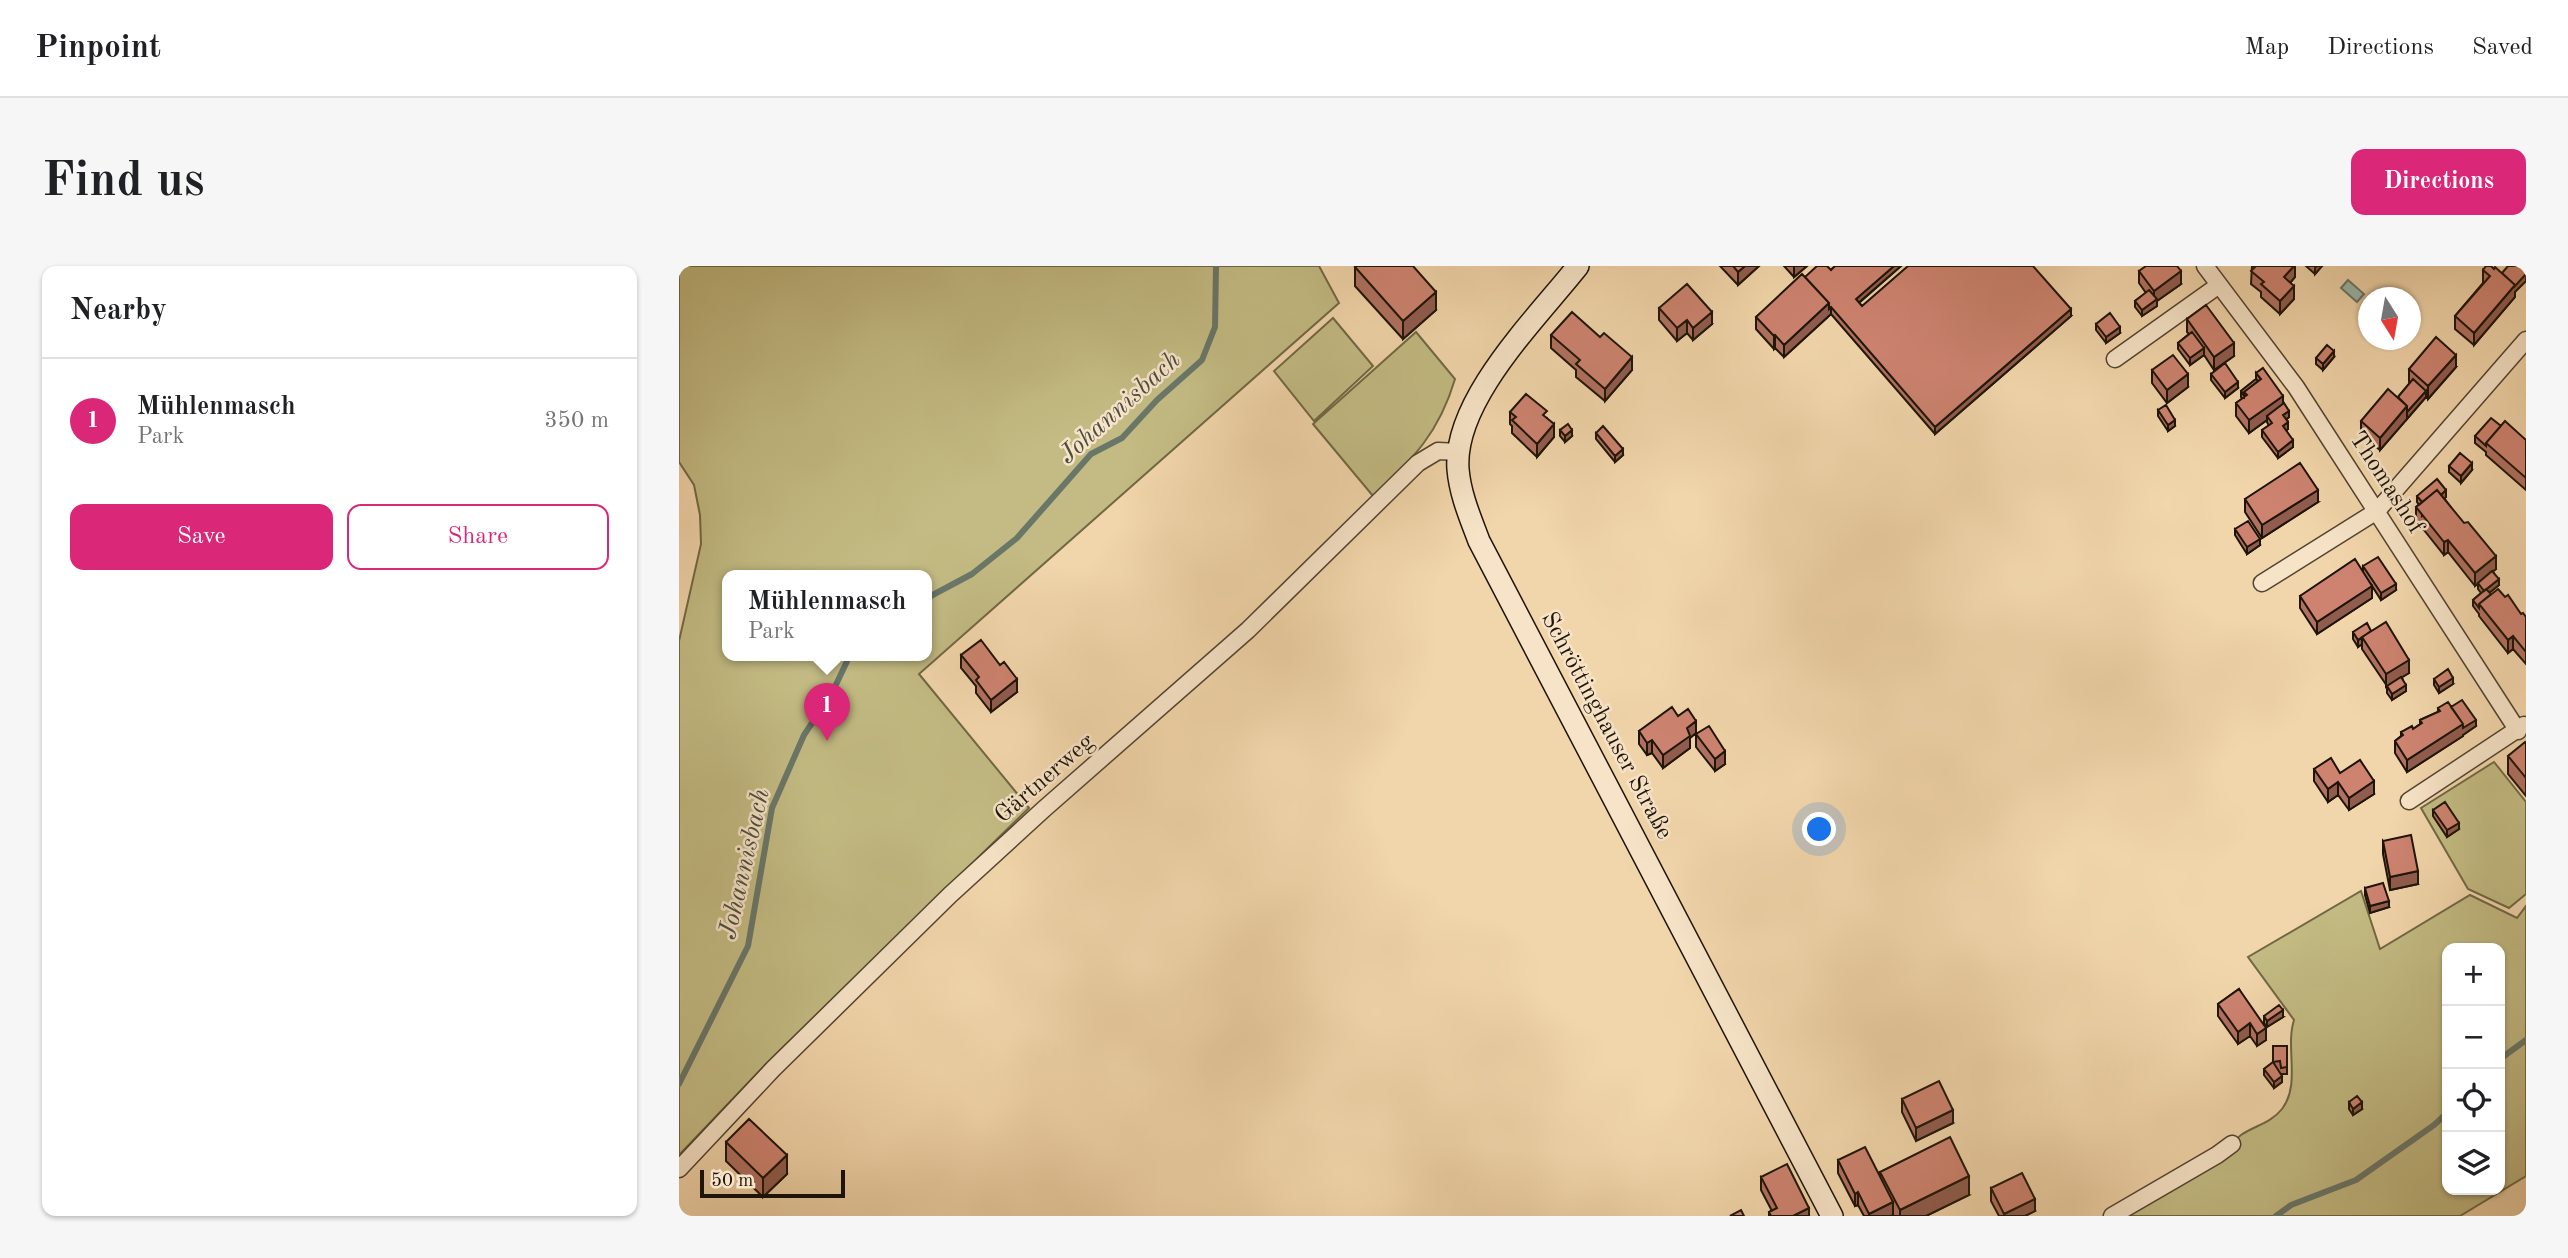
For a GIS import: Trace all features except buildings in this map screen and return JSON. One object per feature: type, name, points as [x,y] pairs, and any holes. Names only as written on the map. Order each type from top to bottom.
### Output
[{"type":"main road","name":"Schröttinghauser Straße","points":[[1578,266],[1513,347],[1468,414],[1458,466],[1464,500],[1479,541],[1832,1216]]},
{"type":"street","name":"Thomashof","points":[[2205,266],[2296,387],[2522,727]]},
{"type":"street","points":[[2115,359],[2219,285]]},
{"type":"street","points":[[2262,583],[2377,511],[2526,340]]},
{"type":"street","name":"Gärtnerweg","points":[[679,1169],[773,1069],[950,895],[1248,630],[1418,463],[1438,451],[1459,452]]},
{"type":"street","points":[[2409,801],[2522,727]]},
{"type":"street","points":[[2112,1216],[2232,1144]]},
{"type":"shaded area","points":[[679,266],[1319,266],[1339,303],[919,674],[1029,808],[768,1062],[679,1155],[679,641],[701,544],[700,515],[694,485],[679,462]]},
{"type":"shaded area","points":[[2348,280],[2358,289],[2358,301],[2357,302],[2341,288]]},
{"type":"shaded area","points":[[1333,318],[1373,366],[1314,421],[1274,371]]},
{"type":"shaded area","points":[[1416,332],[1455,379],[1433,430],[1413,457],[1373,496],[1313,424]]},
{"type":"shaded area","points":[[2494,762],[2526,802],[2526,894],[2509,908],[2468,889],[2421,808]]},
{"type":"shaded area","points":[[2361,891],[2380,949],[2470,895],[2517,918],[2526,906],[2526,1176],[2505,1189],[2505,943],[2442,943],[2442,1195],[2495,1195],[2460,1216],[2120,1216],[2229,1153],[2239,1137],[2273,1118],[2282,1109],[2291,1088],[2294,1020],[2248,957]]},
{"type":"waterway","name":"Johannisbach","points":[[932,595],[972,574],[1017,538],[1091,454],[1122,438],[1157,400],[1202,360],[1215,327],[1216,266]]},
{"type":"waterway","name":"Johannisbach","points":[[679,1084],[748,946],[772,808],[804,735],[832,693],[847,661]]},
{"type":"waterway","points":[[2505,1055],[2526,1040]]},
{"type":"waterway","points":[[2276,1216],[2291,1205],[2356,1180],[2442,1118]]},
{"type":"place","name":"Mühlenmasch","points":[[827,741]]}]
